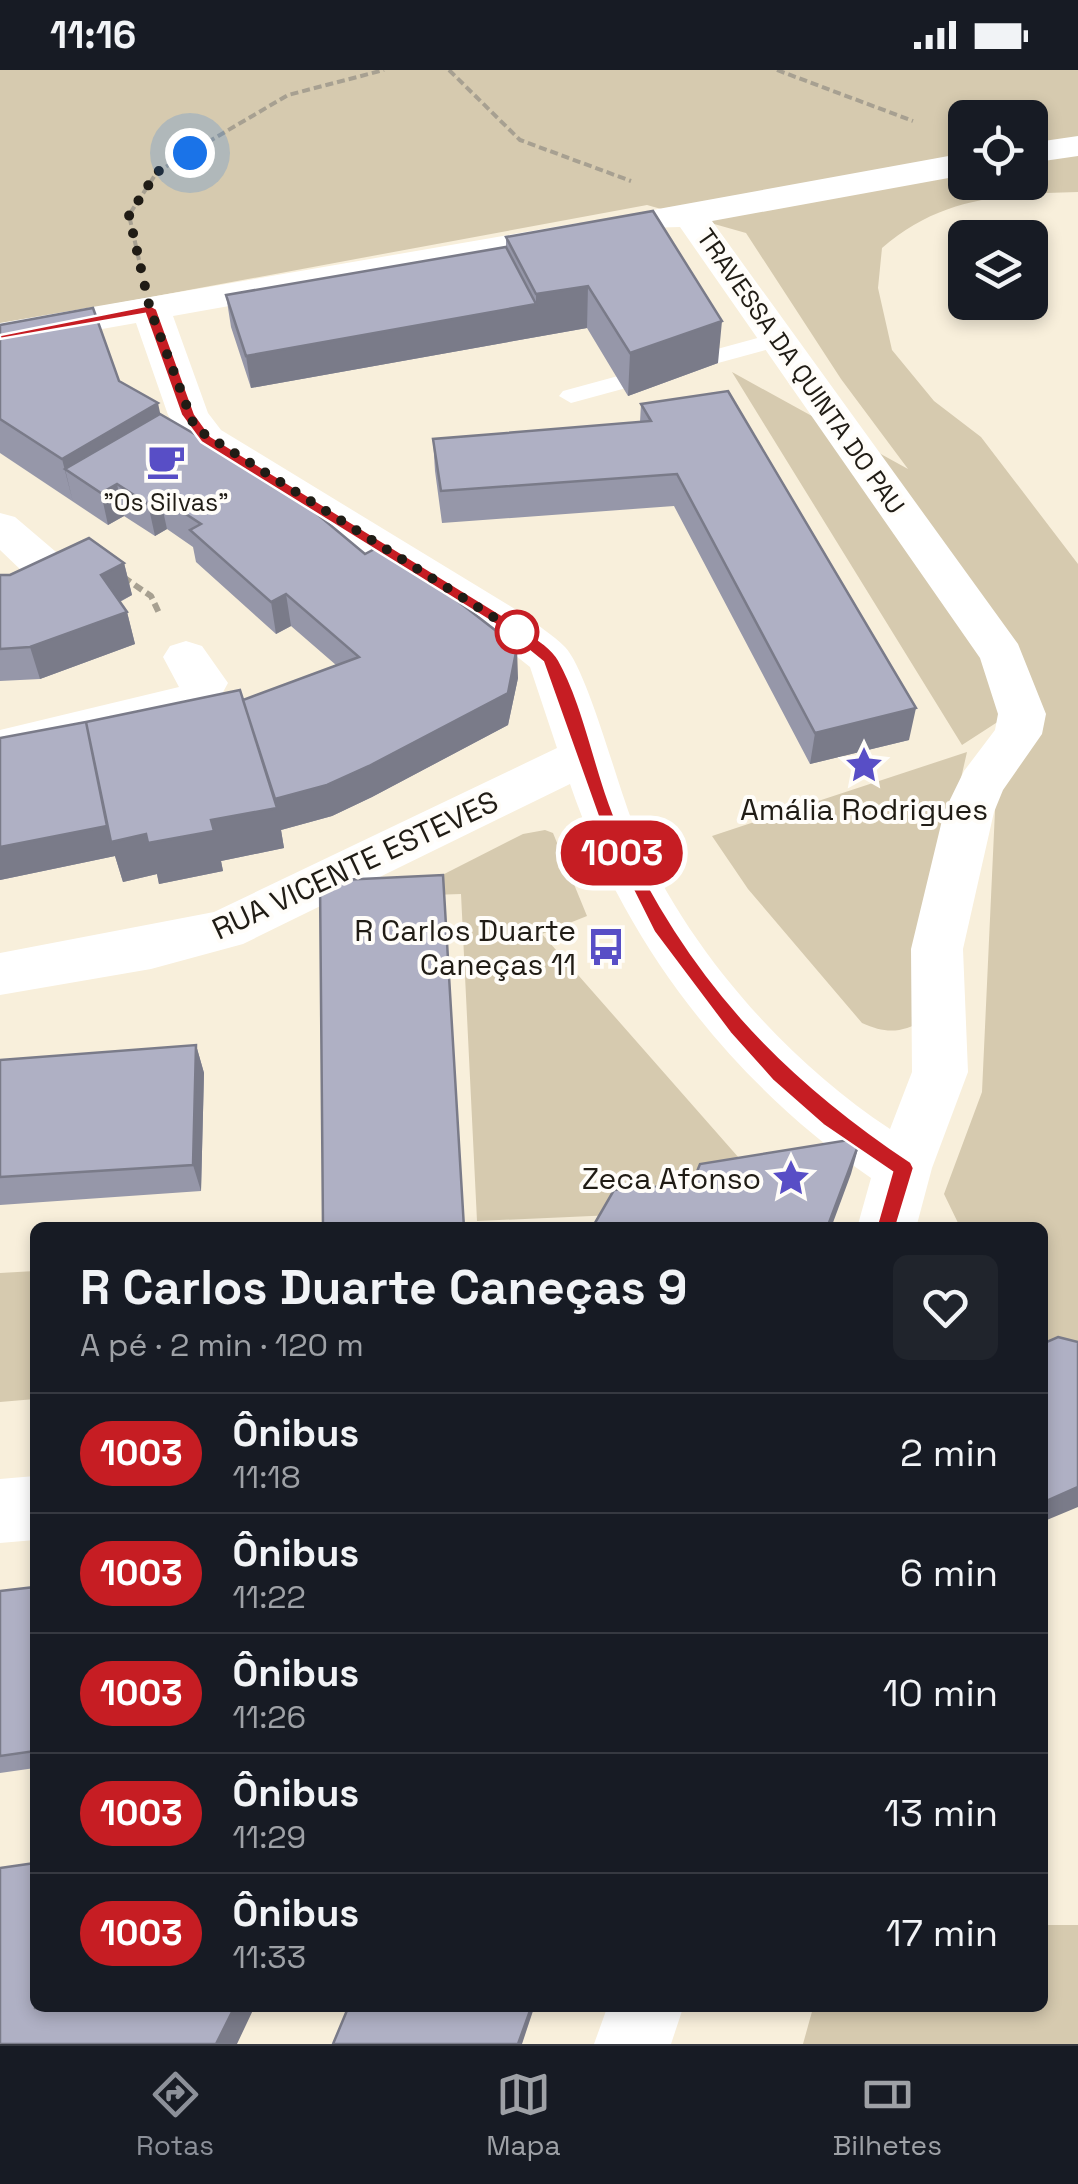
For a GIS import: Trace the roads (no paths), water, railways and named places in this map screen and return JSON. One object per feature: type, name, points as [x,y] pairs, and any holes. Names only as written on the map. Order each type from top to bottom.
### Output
[{"type":"street","points":[[1048,150],[1078,146]]},
{"type":"street","points":[[701,212],[948,167]]},
{"type":"street","name":"TRAVESSA DA QUINTA DO PAU","points":[[0,335],[701,212],[780,339],[1002,655],[1022,714],[1018,734],[981,784],[969,812],[936,949],[940,1072],[888,1222]]},
{"type":"street","points":[[150,309],[195,428],[532,642],[550,660],[635,882],[661,927],[737,1028],[780,1075],[830,1119],[904,1168]]},
{"type":"street","points":[[0,528],[60,578]]},
{"type":"street","points":[[0,748],[196,700],[205,683],[186,656]]},
{"type":"street","name":"RUA VICENTE ESTEVES","points":[[0,974],[152,948],[225,930],[400,849],[591,774]]},
{"type":"street","points":[[0,1512],[30,1509]]},
{"type":"street","points":[[633,2044],[644,2012]]},
{"type":"lane","points":[[571,396],[780,339]]},
{"type":"place","name":"\"Os Silvas\"","points":[[166,461]]},
{"type":"place","name":"Amália Rodrigues","points":[[864,765]]},
{"type":"place","name":"R Carlos Duarte Caneças 11","points":[[606,947]]},
{"type":"place","name":"Zeca Afonso","points":[[791,1178]]}]
